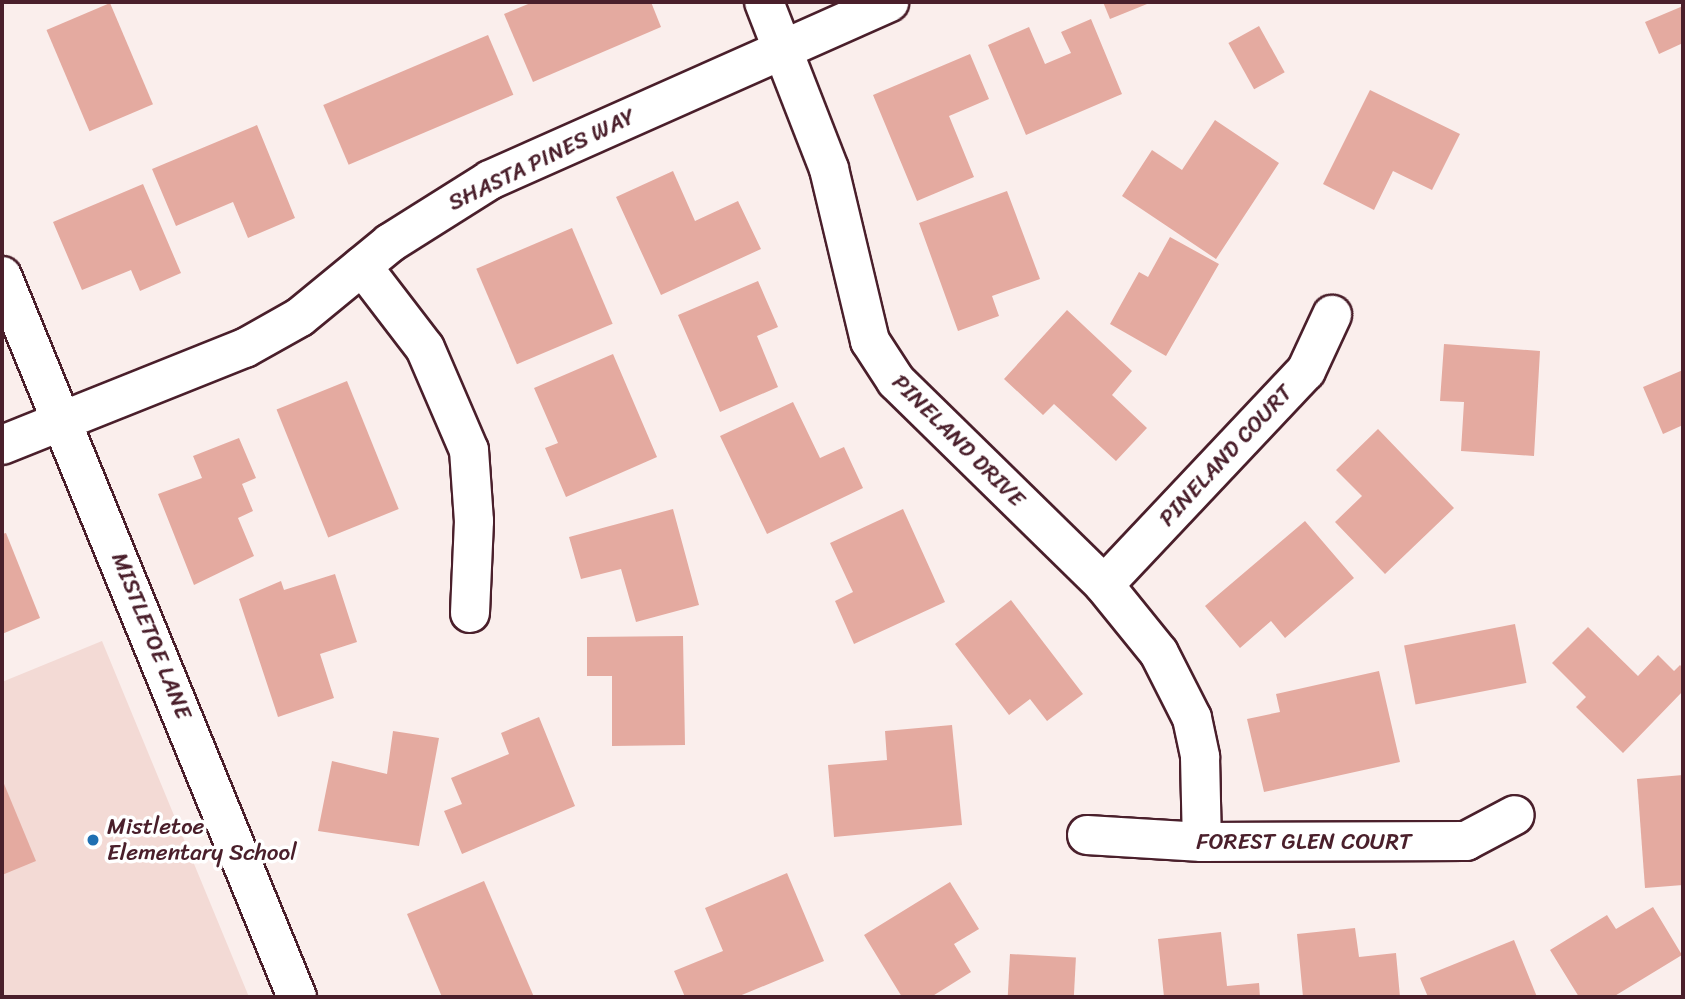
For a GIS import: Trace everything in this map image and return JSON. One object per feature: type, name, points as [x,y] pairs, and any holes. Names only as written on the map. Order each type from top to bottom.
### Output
[{"type":"street","name":"PINELAND DRIVE","points":[[764,2],[785,48],[829,169],[860,306],[883,364],[1136,619],[1183,694],[1200,757],[1202,842]]},
{"type":"street","name":"SHASTA PINES WAY","points":[[2,445],[245,348],[300,317],[362,266],[439,210],[490,180],[889,2]]},
{"type":"street","points":[[362,266],[425,348],[469,450],[474,521],[470,613]]},
{"type":"street","name":"MISTLETOE LANE","points":[[2,276],[297,997]]},
{"type":"street","name":"PINELAND COURT","points":[[1104,585],[1306,370],[1332,315]]},
{"type":"street","name":"FOREST GLEN COURT","points":[[1087,835],[1202,842],[1466,841],[1515,815]]},
{"type":"shaded area","name":"Mistletoe Elementary School","points":[[102,641],[249,997],[2,997],[2,682]]},
{"type":"building","points":[[533,2],[651,2],[661,27],[533,82],[504,14]]},
{"type":"building","points":[[1103,2],[1152,2],[1110,19]]},
{"type":"building","points":[[110,3],[153,104],[89,131],[46,30]]},
{"type":"building","points":[[1683,6],[1683,43],[1659,54],[1645,22]]},
{"type":"building","points":[[1091,19],[1122,94],[1026,135],[988,45],[1029,27],[1045,64],[1071,53],[1061,32]]},
{"type":"building","points":[[1259,26],[1285,72],[1254,89],[1228,43]]},
{"type":"building","points":[[488,35],[513,95],[349,165],[323,105]]},
{"type":"building","points":[[970,54],[989,99],[949,116],[974,177],[917,201],[873,95]]},
{"type":"building","points":[[1370,90],[1460,134],[1432,190],[1393,171],[1374,210],[1323,184]]},
{"type":"building","points":[[1215,120],[1279,163],[1216,259],[1122,196],[1152,150],[1182,170]]},
{"type":"building","points":[[257,125],[295,218],[248,238],[233,202],[176,226],[152,169]]},
{"type":"building","points":[[673,171],[695,221],[738,201],[761,249],[661,295],[616,197]]},
{"type":"building","points":[[143,184],[181,273],[140,291],[131,270],[82,290],[53,222]]},
{"type":"building","points":[[1007,191],[1040,279],[992,296],[999,316],[958,331],[919,223]]},
{"type":"building","points":[[572,228],[613,324],[517,364],[476,269]]},
{"type":"building","points":[[1170,237],[1219,264],[1166,356],[1110,324],[1139,272],[1148,277]]},
{"type":"building","points":[[758,281],[778,327],[757,336],[778,387],[720,412],[678,315]]},
{"type":"building","points":[[1067,310],[1132,371],[1112,395],[1147,428],[1116,461],[1054,404],[1043,415],[1004,379]]},
{"type":"building","points":[[1444,344],[1540,351],[1534,456],[1461,451],[1464,402],[1440,401]]},
{"type":"building","points":[[613,354],[657,457],[566,497],[545,448],[558,443],[534,388]]},
{"type":"building","points":[[1683,370],[1683,425],[1663,434],[1643,387]]},
{"type":"building","points":[[347,381],[399,509],[328,537],[277,409]]},
{"type":"building","points":[[793,402],[820,458],[844,447],[863,488],[767,534],[720,436]]},
{"type":"building","points":[[1378,429],[1454,508],[1385,574],[1335,522],[1362,496],[1336,470]]},
{"type":"building","points":[[239,438],[256,478],[242,484],[253,511],[238,518],[254,556],[194,585],[158,494],[202,478],[193,456]]},
{"type":"building","points":[[673,509],[699,605],[636,622],[621,569],[581,579],[569,537]]},
{"type":"building","points":[[903,509],[945,602],[854,644],[835,601],[853,592],[830,543]]},
{"type":"building","points":[[1305,521],[1354,578],[1285,638],[1271,621],[1240,648],[1205,606]]},
{"type":"building","points":[[6,533],[40,618],[2,634],[2,534]]},
{"type":"building","points":[[335,574],[357,642],[320,654],[334,698],[278,717],[239,599],[281,581],[284,590]]},
{"type":"building","points":[[1011,600],[1083,694],[1047,721],[1030,699],[1009,715],[955,644]]},
{"type":"building","points":[[1515,624],[1526,683],[1416,704],[1404,646]]},
{"type":"building","points":[[1588,627],[1638,676],[1658,655],[1674,671],[1680,665],[1683,668],[1683,691],[1623,753],[1576,707],[1586,697],[1552,663]]},
{"type":"building","points":[[683,636],[685,745],[612,746],[612,676],[587,676],[587,637]]},
{"type":"building","points":[[1379,671],[1400,762],[1264,792],[1247,719],[1280,712],[1276,694]]},
{"type":"building","points":[[539,717],[575,806],[462,854],[444,811],[462,804],[451,778],[509,754],[501,733]]},
{"type":"building","points":[[952,725],[962,825],[834,837],[828,765],[887,760],[885,731]]},
{"type":"building","points":[[393,731],[439,738],[419,846],[318,831],[332,761],[387,774]]},
{"type":"building","points":[[1683,775],[1683,885],[1645,888],[1637,779]]},
{"type":"building","points":[[2,779],[36,861],[2,875]]},
{"type":"building","points":[[787,873],[824,961],[737,997],[685,997],[674,971],[723,951],[705,908]]},
{"type":"building","points":[[484,881],[534,997],[442,997],[407,914]]},
{"type":"building","points":[[950,882],[979,929],[954,944],[971,972],[931,997],[902,997],[864,935]]},
{"type":"building","points":[[1653,907],[1682,955],[1613,997],[1579,997],[1550,950],[1607,915],[1616,929]]},
{"type":"building","points":[[1355,928],[1359,957],[1396,953],[1400,997],[1303,997],[1297,934]]},
{"type":"building","points":[[1221,932],[1227,986],[1259,983],[1260,997],[1164,997],[1158,939]]},
{"type":"building","points":[[1514,940],[1537,997],[1428,997],[1420,978]]},
{"type":"building","points":[[1010,954],[1076,957],[1074,997],[1008,997]]},
{"type":"place","name":"Mistletoe Elementary School","points":[[93,840]]}]
